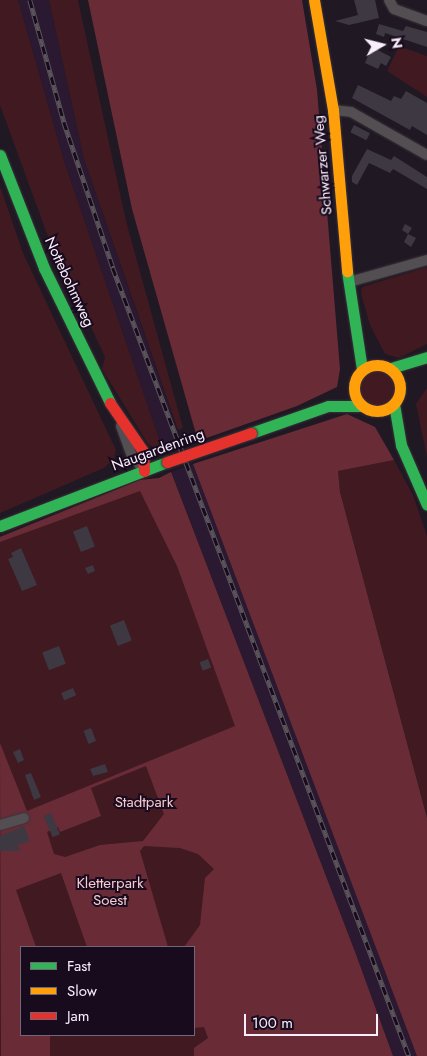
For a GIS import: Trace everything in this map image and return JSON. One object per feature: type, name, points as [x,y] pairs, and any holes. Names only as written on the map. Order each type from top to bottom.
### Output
[{"type":"street","name":"Schwarzer Weg","points":[[314,0],[333,110],[350,282],[358,328],[362,369]]},
{"type":"street","points":[[389,0],[394,9],[427,21]]},
{"type":"street","points":[[333,110],[351,112],[427,155]]},
{"type":"street","name":"Nottebohmweg","points":[[0,155],[44,268],[118,418],[143,451],[144,471]]},
{"type":"street","points":[[350,282],[427,260]]},
{"type":"street","name":"Schwarzer Weg","points":[[358,328],[369,352],[386,366]]},
{"type":"street","points":[[425,358],[362,369],[354,389],[362,406],[378,412],[401,445],[427,505]]},
{"type":"street","points":[[401,445],[394,404],[401,386],[425,358]]},
{"type":"street","points":[[386,366],[401,386]]},
{"type":"street","name":"Naugardenring","points":[[0,526],[168,462],[328,406],[354,389]]},
{"type":"street","points":[[378,412],[394,404]]},
{"type":"street","name":"Naugardenring","points":[[328,406],[362,406]]},
{"type":"street","points":[[0,826],[24,818]]},
{"type":"shaded area","points":[[18,0],[49,0],[84,159],[183,447],[164,453],[64,161]]},
{"type":"shaded area","points":[[193,464],[417,1056],[393,1056],[171,472]]},
{"type":"green space","points":[[0,0],[18,0],[64,161],[164,453],[148,444],[102,369],[105,357],[47,234],[0,105]]},
{"type":"green space","points":[[49,0],[78,0],[126,221],[183,428],[178,430],[84,159]]},
{"type":"green space","points":[[88,0],[302,0],[317,90],[340,369],[337,387],[297,406],[198,441],[132,209]]},
{"type":"green space","points":[[399,46],[427,56],[427,97],[387,71]]},
{"type":"green space","points":[[0,186],[23,253],[116,450],[114,459],[104,468],[0,513]]},
{"type":"green space","points":[[427,267],[427,344],[399,358],[385,354],[370,325],[361,294],[362,287]]},
{"type":"green space","points":[[377,369],[391,374],[396,388],[391,402],[377,407],[363,402],[358,388],[363,374]]},
{"type":"green space","points":[[427,388],[427,457],[416,404]]},
{"type":"green space","points":[[347,414],[375,427],[394,460],[338,471],[340,492],[427,818],[427,1056],[417,1056],[193,464]]},
{"type":"green space","points":[[394,460],[413,495],[427,536],[427,818],[340,492],[338,471]]},
{"type":"green space","name":"Stadtpark","points":[[171,472],[393,1056],[0,1056],[0,537],[140,480],[159,478]]},
{"type":"green space","name":"Kletterpark Soest","points":[[171,472],[393,1056],[194,1056],[194,1048],[208,1038],[204,1027],[195,1028],[195,946],[185,946],[200,925],[205,878],[214,869],[198,854],[180,848],[144,846],[140,851],[168,946],[87,946],[61,873],[16,890],[36,946],[20,946],[20,1036],[50,1036],[50,1056],[1,1056],[0,743],[27,811],[235,726],[177,566],[140,491],[0,542],[0,537],[140,480],[159,478]],"holes":[[[146,766],[164,814],[143,841],[100,845],[65,857],[54,854],[47,832],[58,827],[60,832],[101,816],[91,788]]]},
{"type":"building","points":[[354,0],[375,0],[379,18],[349,25],[335,21],[358,15]]},
{"type":"building","points":[[379,24],[403,31],[406,26],[427,32],[427,47],[385,33],[384,37],[376,34]]},
{"type":"building","points":[[372,47],[391,57],[386,66],[381,63],[378,69],[365,63]]},
{"type":"building","points":[[358,85],[391,101],[394,96],[401,99],[406,91],[427,103],[427,135],[412,126],[410,130],[352,98]]},
{"type":"building","points":[[354,125],[370,133],[366,140],[350,132]]},
{"type":"building","points":[[367,149],[391,160],[394,156],[427,177],[427,189],[393,169],[390,173],[369,163],[357,185],[352,182],[352,176]]},
{"type":"building","points":[[405,224],[412,228],[408,234],[402,230]]},
{"type":"building","points":[[408,234],[416,238],[411,247],[404,242]]},
{"type":"building","points":[[87,526],[95,547],[81,552],[73,531]]},
{"type":"building","points":[[21,548],[37,585],[22,591],[8,559],[13,557],[11,553]]},
{"type":"building","points":[[93,565],[95,571],[88,574],[85,568]]},
{"type":"building","points":[[124,620],[132,641],[118,646],[110,625]]},
{"type":"building","points":[[59,646],[66,664],[49,670],[42,652]]},
{"type":"building","points":[[208,659],[211,667],[203,671],[200,662]]},
{"type":"building","points":[[73,688],[76,695],[64,700],[61,693]]},
{"type":"building","points":[[91,728],[96,741],[89,744],[84,731]]},
{"type":"building","points":[[20,749],[24,760],[18,763],[13,752]]},
{"type":"building","points":[[105,764],[108,772],[93,776],[90,769]]},
{"type":"building","points":[[31,773],[41,797],[34,800],[25,775]]},
{"type":"building","points":[[51,813],[60,834],[53,837],[44,816]]},
{"type":"building","points":[[24,826],[30,841],[18,845],[20,851],[0,851],[0,836]]},
{"type":"railway","points":[[30,0],[64,122],[113,268],[409,1056]]},
{"type":"traffic: fast","points":[[0,155],[44,268],[110,403]]},
{"type":"traffic: fast","points":[[347,271],[362,369]]},
{"type":"traffic: fast","points":[[391,368],[427,357]]},
{"type":"traffic: fast","points":[[394,404],[401,445],[427,505]]},
{"type":"traffic: fast","points":[[251,433],[328,406],[362,406]]},
{"type":"traffic: fast","points":[[0,526],[167,462]]},
{"type":"traffic: slow","points":[[314,0],[333,110],[347,271]]},
{"type":"traffic: slow","points":[[372,365],[382,365],[394,371],[399,379],[400,388],[399,397],[394,405],[386,410],[372,411],[364,408],[357,401],[354,393],[354,383],[357,375],[364,368],[372,365]]},
{"type":"traffic: jam","points":[[110,403],[143,451],[144,471]]},
{"type":"traffic: jam","points":[[167,462],[251,433]]}]
